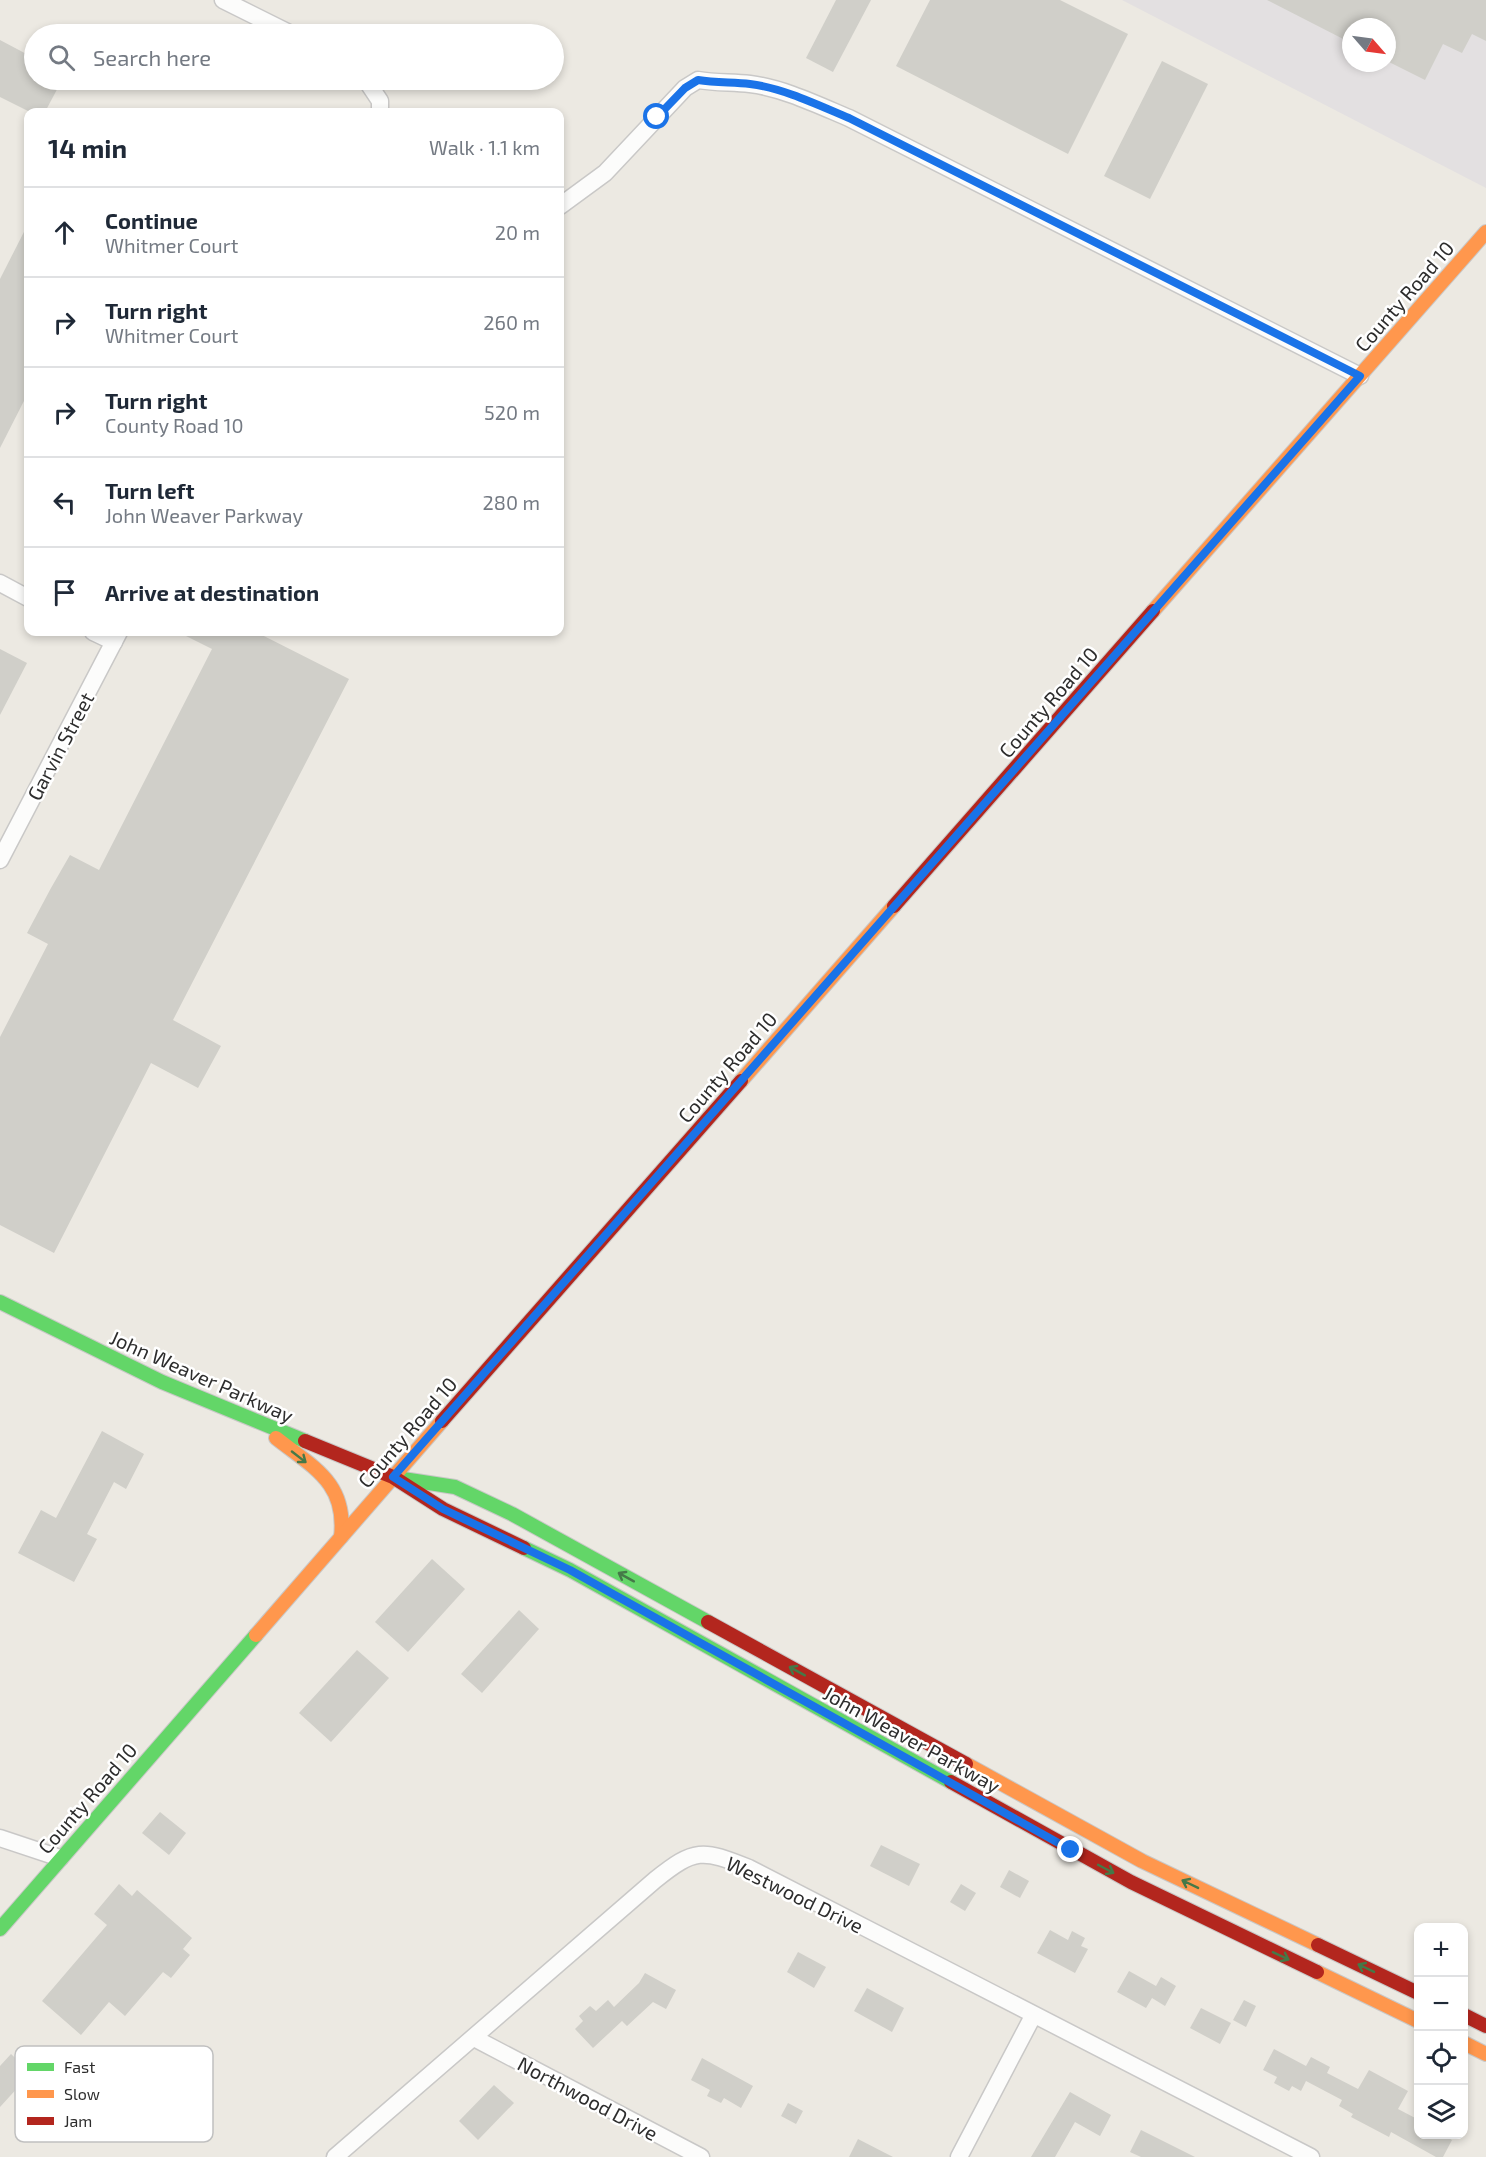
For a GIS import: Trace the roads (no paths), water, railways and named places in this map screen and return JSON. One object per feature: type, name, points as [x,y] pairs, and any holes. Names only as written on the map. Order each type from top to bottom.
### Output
[{"type":"main road","name":"County Road 10","points":[[0,1929],[393,1477],[1486,232]]},
{"type":"main road","name":"John Weaver Parkway","points":[[0,1302],[91,1348],[253,1421],[393,1477],[443,1509],[570,1570],[1131,1882],[1414,2019]]},
{"type":"main road","points":[[253,1421],[312,1466],[333,1490],[341,1505],[341,1537]]},
{"type":"main road","name":"John Weaver Parkway","points":[[393,1477],[455,1487],[512,1514],[1142,1861],[1414,1991]]},
{"type":"main road","points":[[1468,2017],[1486,2026]]},
{"type":"main road","points":[[1468,2045],[1486,2054]]},
{"type":"street","points":[[223,0],[271,24]]},
{"type":"street","points":[[564,203],[605,173],[685,88],[698,80],[723,84],[750,84],[800,98],[849,118],[1360,376]]},
{"type":"street","points":[[373,90],[380,101],[380,108]]},
{"type":"street","points":[[0,583],[24,596]]},
{"type":"street","name":"Garvin Street","points":[[0,860],[117,637]]},
{"type":"street","points":[[0,1838],[60,1858]]},
{"type":"street","name":"Westwood Drive","points":[[335,2157],[679,1860],[700,1853],[722,1857],[749,1868],[1311,2157]]},
{"type":"street","points":[[959,2157],[1033,2016]]},
{"type":"street","name":"Northwood Drive","points":[[474,2038],[701,2157]]}]
